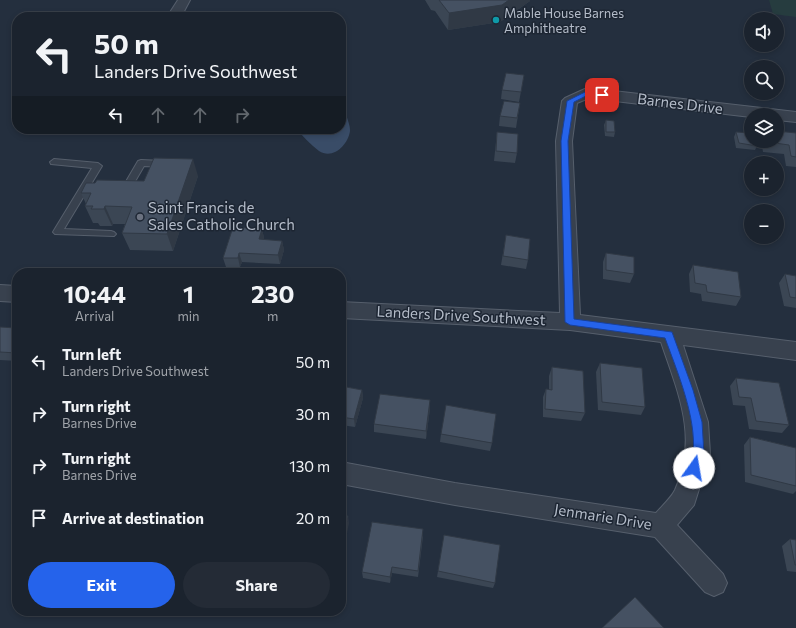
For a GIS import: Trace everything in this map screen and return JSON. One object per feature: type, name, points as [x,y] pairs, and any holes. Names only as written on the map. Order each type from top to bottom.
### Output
[{"type":"street","points":[[177,12],[184,0]]},
{"type":"street","name":"Barnes Drive","points":[[570,322],[564,141],[570,101],[587,93],[796,117]]},
{"type":"street","points":[[0,294],[12,294]]},
{"type":"street","name":"Landers Drive Southwest","points":[[346,310],[570,322],[796,351]]},
{"type":"street","name":"Jenmarie Drive","points":[[346,474],[455,494],[661,526],[685,497],[698,454],[697,422],[669,334]]},
{"type":"street","points":[[661,526],[714,583]]},
{"type":"lane","points":[[54,162],[98,166],[58,232],[111,234]]},
{"type":"lane","points":[[113,187],[127,188],[141,163],[169,165]]},
{"type":"lane","points":[[86,185],[100,186]]},
{"type":"green space","points":[[769,0],[796,0],[796,17],[784,15],[784,12],[772,12]]},
{"type":"water","points":[[346,116],[350,131],[349,136],[339,150],[329,154],[324,153],[316,149],[301,134],[346,134]]},
{"type":"building","points":[[439,0],[509,0],[502,5],[449,13]]},
{"type":"building","points":[[506,73],[524,75],[521,92],[502,90]]},
{"type":"building","points":[[504,101],[520,103],[517,118],[500,116]]},
{"type":"building","points":[[606,120],[614,121],[615,132],[606,132]]},
{"type":"building","points":[[497,132],[518,134],[517,153],[496,151]]},
{"type":"building","points":[[736,132],[744,133],[744,144],[739,143]]},
{"type":"building","points":[[784,132],[796,133],[796,157],[791,156],[789,145],[784,144]]},
{"type":"building","points":[[154,158],[193,159],[167,234],[122,233],[132,207],[105,206],[104,209],[91,209],[93,206],[85,206],[91,193],[81,193],[86,183],[95,183],[97,180],[144,181]]},
{"type":"building","points":[[233,227],[262,229],[259,239],[282,241],[278,255],[239,253],[238,258],[223,258]]},
{"type":"building","points":[[506,235],[530,239],[528,260],[503,256]]},
{"type":"building","points":[[606,253],[634,257],[634,274],[606,270]]},
{"type":"building","points":[[693,265],[738,272],[741,297],[707,292],[706,285],[695,283]]},
{"type":"building","points":[[785,274],[796,276],[796,298],[790,297]]},
{"type":"building","points":[[0,327],[12,328],[12,353],[0,352]]},
{"type":"building","points":[[600,363],[642,368],[645,407],[602,402]]},
{"type":"building","points":[[552,367],[583,371],[585,413],[545,409],[546,389],[552,390]]},
{"type":"building","points":[[736,378],[779,383],[789,425],[756,421],[751,398],[739,397]]},
{"type":"building","points":[[346,387],[362,390],[354,419],[346,418]]},
{"type":"building","points":[[380,394],[430,400],[426,431],[374,424]]},
{"type":"building","points":[[446,405],[496,414],[492,443],[441,434]]},
{"type":"building","points":[[750,437],[796,448],[796,486],[751,475]]},
{"type":"building","points":[[346,516],[348,516],[346,527]]},
{"type":"building","points":[[372,522],[423,529],[418,571],[392,567],[390,577],[362,572]]},
{"type":"building","points":[[444,535],[500,545],[495,583],[438,571]]},
{"type":"building","points":[[790,539],[796,540],[796,565],[795,565]]},
{"type":"building","points":[[635,597],[664,628],[602,628]]},
{"type":"place","name":"Mable House Barnes Amphitheatre","points":[[496,20]]},
{"type":"place","name":"Saint Francis de Sales Catholic Church","points":[[140,217]]},
{"type":"route","points":[[602,95],[587,93],[570,101],[564,141],[570,322],[669,334],[697,422],[698,454],[694,468]]}]
